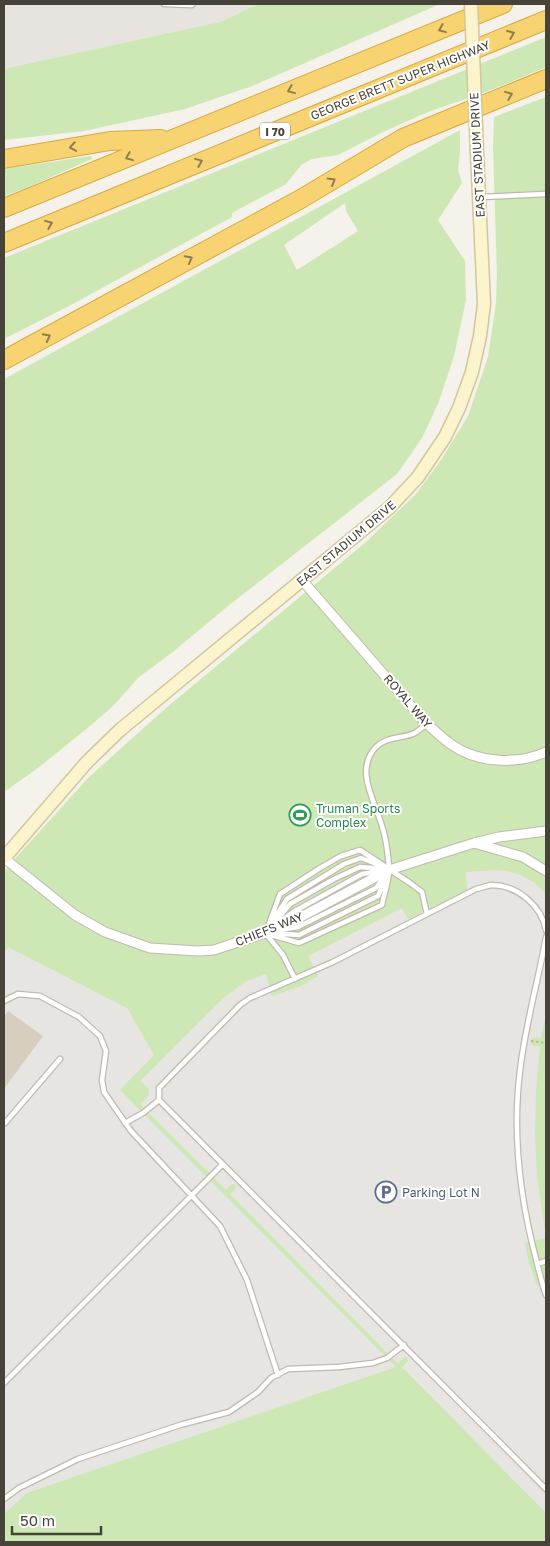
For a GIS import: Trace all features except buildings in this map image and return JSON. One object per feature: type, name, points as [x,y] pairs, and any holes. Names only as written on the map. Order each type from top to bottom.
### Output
[{"type":"highway","name":"I 70","points":[[4,208],[503,4]]},
{"type":"highway","name":"GEORGE BRETT SUPER HIGHWAY","points":[[4,243],[546,20]]},
{"type":"highway","points":[[4,360],[299,200],[403,138],[546,80]]},
{"type":"highway","points":[[4,159],[110,141],[174,138]]},
{"type":"main road","name":"EAST STADIUM DRIVE","points":[[4,858],[87,762],[120,730],[389,508],[418,477],[445,437],[459,408],[472,372],[480,336],[484,304],[470,4]]},
{"type":"street","name":"ROYAL WAY","points":[[302,580],[427,724],[453,746],[469,754],[504,761],[546,752]]},
{"type":"street","name":"CHIEFS WAY","points":[[4,858],[75,915],[105,932],[150,948],[198,951],[214,950],[265,933],[297,919],[389,870],[474,843],[499,837],[546,831]]},
{"type":"street","points":[[474,843],[523,857],[546,871]]},
{"type":"lane","points":[[164,4],[193,4]]},
{"type":"lane","points":[[480,197],[546,194]]},
{"type":"lane","points":[[265,933],[299,944],[382,905],[389,870],[382,826],[368,785],[366,774],[368,760],[372,752],[382,742],[390,738],[416,732],[427,724]]},
{"type":"lane","points":[[265,933],[280,894],[341,856],[360,850],[422,892],[427,914]]},
{"type":"lane","points":[[265,933],[287,899],[344,864],[361,858],[389,870]]},
{"type":"lane","points":[[265,933],[290,904],[334,879],[360,867],[389,870]]},
{"type":"lane","points":[[265,933],[299,935],[378,896],[389,870]]},
{"type":"lane","points":[[546,930],[544,922],[532,902],[522,894],[507,888],[491,885],[476,889],[333,962],[250,998],[159,1088],[159,1100],[546,1489]]},
{"type":"lane","points":[[265,933],[283,955],[294,979]]},
{"type":"lane","points":[[546,937],[525,1040],[520,1071],[516,1121],[519,1172],[528,1228],[546,1295]]},
{"type":"lane","points":[[4,1001],[18,994],[40,996],[79,1017],[100,1036],[106,1051],[102,1080],[104,1092],[131,1131],[220,1226],[247,1280],[278,1375]]},
{"type":"lane","points":[[4,1122],[60,1059]]},
{"type":"lane","points":[[125,1123],[143,1113],[159,1100]]},
{"type":"lane","points":[[4,1383],[223,1164]]},
{"type":"lane","points":[[537,1264],[546,1261]]},
{"type":"lane","points":[[4,1499],[19,1488],[78,1459],[180,1425],[229,1412],[258,1392],[271,1378],[288,1369],[373,1364],[387,1358],[404,1345]]},
{"type":"path","points":[[525,1040],[546,1043]]},
{"type":"shaded area","points":[[4,4],[258,4],[220,22],[53,60],[4,69]]},
{"type":"shaded area","name":"Parking Lot N","points":[[495,870],[521,875],[535,883],[546,894],[546,1015],[541,1038],[534,1037],[530,1042],[532,1045],[540,1047],[535,1134],[537,1176],[546,1238],[525,1243],[529,1263],[537,1286],[546,1284],[546,1513],[402,1367],[408,1361],[407,1357],[404,1357],[398,1364],[230,1194],[236,1188],[235,1184],[232,1184],[226,1190],[140,1104],[148,1096],[149,1089],[140,1081],[222,999],[247,981],[266,974],[272,996],[301,986],[318,976],[308,956],[402,908],[408,919],[467,890],[466,872]]},
{"type":"shaded area","points":[[8,947],[127,1008],[154,1055],[120,1090],[396,1367],[27,1493],[4,1514],[4,953]]},
{"type":"green space","points":[[258,4],[440,4],[252,86],[185,109],[84,131],[4,140],[4,69],[220,22]]},
{"type":"green space","points":[[546,37],[546,67],[491,90],[428,112],[338,155],[312,159],[302,164],[286,184],[232,213],[232,217],[69,306],[4,339],[4,258]]},
{"type":"green space","name":"Truman Sports Complex","points":[[546,97],[546,1542],[4,1542],[4,871],[88,778],[166,708],[367,541],[417,493],[441,460],[468,416],[488,357],[496,303],[497,276],[493,146],[494,117]]},
{"type":"green space","points":[[460,130],[458,170],[462,183],[438,220],[465,261],[466,300],[454,356],[438,404],[422,438],[397,474],[139,677],[113,706],[90,726],[38,768],[4,792],[4,379]],"holes":[[[345,203],[346,211],[358,231],[297,270],[284,245]]]},
{"type":"green space","points":[[91,156],[92,159],[4,196],[4,169]]},
{"type":"place","name":"Truman Sports Complex","points":[[300,815]]},
{"type":"place","name":"Parking Lot N","points":[[386,1192]]}]
